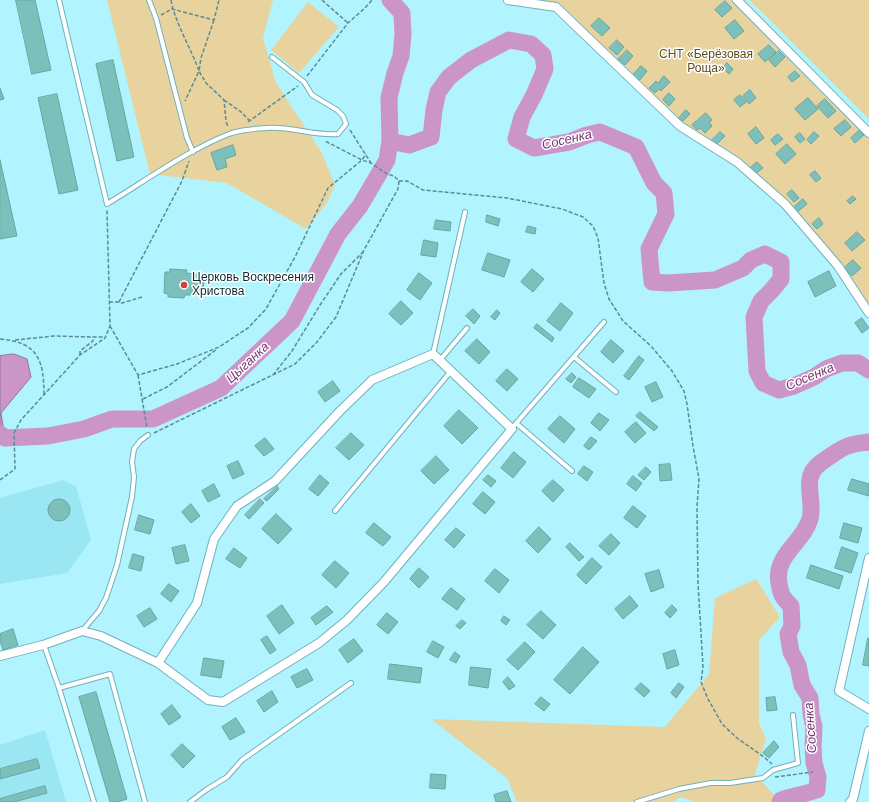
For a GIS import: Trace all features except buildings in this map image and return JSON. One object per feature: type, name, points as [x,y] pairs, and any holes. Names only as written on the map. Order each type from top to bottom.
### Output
[{"type":"street","points":[[508,0],[543,3],[556,7],[680,126],[737,162],[785,204],[838,266],[869,313]]},
{"type":"street","points":[[736,0],[869,133]]},
{"type":"street","points":[[0,656],[43,645],[82,631],[101,636],[158,663],[208,700],[223,702],[319,643],[347,620],[384,582],[514,426],[433,354],[372,380],[340,411],[275,481],[237,506],[214,539],[197,603],[158,663]]},
{"type":"street","points":[[869,558],[839,691],[869,709]]},
{"type":"street","points":[[850,802],[853,799],[869,731]]},
{"type":"lane","points":[[59,0],[107,204],[192,152],[230,133],[283,127],[318,134],[338,134],[346,124],[343,116],[337,110],[312,95],[304,82],[272,57]]},
{"type":"lane","points":[[149,0],[156,18],[192,152]]},
{"type":"lane","points":[[433,354],[465,212]]},
{"type":"lane","points":[[572,471],[514,426],[604,322]]},
{"type":"lane","points":[[440,360],[467,328]]},
{"type":"lane","points":[[574,357],[616,392]]},
{"type":"lane","points":[[335,511],[451,371]]},
{"type":"lane","points":[[82,631],[99,611],[111,585],[132,497],[134,477],[132,462],[134,449],[140,441],[148,435]]},
{"type":"lane","points":[[43,645],[60,688],[94,802]]},
{"type":"lane","points":[[60,688],[110,674],[145,802]]},
{"type":"lane","points":[[190,802],[227,777],[242,760],[352,683]]},
{"type":"lane","points":[[637,802],[679,789],[711,783],[730,783],[763,778],[773,770],[798,763],[793,716]]},
{"type":"path","points":[[171,0],[172,9],[199,71],[206,83],[224,100],[240,111],[249,121],[265,128]]},
{"type":"path","points":[[180,110],[199,71],[201,58],[219,0]]},
{"type":"path","points":[[322,0],[348,23]]},
{"type":"path","points":[[249,121],[304,82],[348,23],[372,0]]},
{"type":"path","points":[[156,18],[172,9],[214,20]]},
{"type":"path","points":[[224,100],[226,122],[230,133]]},
{"type":"path","points":[[346,124],[371,163]]},
{"type":"path","points":[[318,134],[323,140],[371,163],[387,174],[394,176],[399,181],[407,181],[423,190],[507,198],[562,209],[583,217],[593,226],[598,238],[604,283],[609,299],[623,321],[651,346],[672,371],[684,391],[688,404],[699,479],[697,507],[698,583],[704,667],[701,682],[708,699],[722,724],[737,738],[772,763],[773,770]]},
{"type":"path","points":[[119,302],[182,181],[192,152]]},
{"type":"path","points":[[143,399],[167,387],[248,328],[266,309],[296,255],[328,188],[362,160],[366,154]]},
{"type":"path","points":[[148,435],[295,364],[317,342],[336,317],[364,250],[398,189],[399,181]]},
{"type":"path","points":[[0,480],[15,469],[14,433],[21,420],[80,355],[106,338],[110,326],[107,204]]},
{"type":"path","points":[[273,375],[292,351],[341,274],[364,250]]},
{"type":"path","points":[[109,302],[122,303],[142,297]]},
{"type":"path","points":[[110,326],[138,375],[147,427]]},
{"type":"path","points":[[0,339],[13,340],[54,336],[106,337]]},
{"type":"path","points":[[80,355],[80,351],[92,341],[93,337]]},
{"type":"path","points":[[13,340],[25,345],[34,352],[40,363],[44,378],[44,395]]},
{"type":"path","points":[[138,375],[177,364],[220,347]]},
{"type":"path","points":[[763,778],[813,772]]},
{"type":"shaded area","points":[[14,354],[27,359],[31,377],[1,413],[5,438],[0,438],[0,356]]},
{"type":"shaded area","points":[[63,480],[76,486],[91,540],[67,573],[0,584],[0,498]]},
{"type":"shaded area","points":[[45,730],[66,802],[0,802],[0,745]]},
{"type":"green space","points":[[107,0],[273,0],[263,38],[276,83],[322,153],[335,185],[327,203],[306,229],[227,183],[150,174]]},
{"type":"green space","name":"СНТ «Берёзовая Роща»","points":[[530,0],[731,0],[869,136],[869,307],[763,181],[680,123],[558,2],[537,2]]},
{"type":"green space","points":[[749,0],[869,0],[869,119],[764,14]]},
{"type":"green space","points":[[308,2],[339,27],[299,73],[271,50]]},
{"type":"green space","points":[[756,579],[780,617],[759,640],[759,723],[766,739],[755,774],[776,797],[774,802],[695,802],[681,797],[671,802],[517,802],[507,778],[431,719],[665,727],[709,674],[715,598]]},
{"type":"waterway","name":"Сосенка","points":[[390,0],[402,13],[403,35],[401,56],[389,98],[390,141],[409,145],[431,137],[438,92],[449,77],[471,60],[509,40],[531,44],[543,55],[545,69],[534,95],[522,117],[516,139],[534,148],[569,142],[600,132],[636,147],[654,183],[664,193],[666,214],[649,249],[652,282],[668,283],[715,280],[743,268],[751,260],[765,254],[781,262],[781,279],[761,301],[754,317],[757,371],[763,383],[779,390],[794,386],[814,377],[826,369],[842,363],[858,363],[869,370]]},
{"type":"waterway","name":"Цыганка","points":[[0,434],[5,438],[48,436],[84,429],[112,419],[153,419],[221,388],[292,321],[338,234],[360,206],[387,160],[390,141]]},
{"type":"waterway","name":"Сосенка","points":[[780,802],[781,800],[817,790],[818,777],[814,763],[814,727],[810,698],[802,685],[798,665],[791,652],[788,634],[792,626],[791,606],[781,593],[779,573],[785,557],[802,535],[810,519],[810,478],[817,466],[845,447],[869,442]]},
{"type":"place","name":"Церковь Воскресения Христова","points":[[184,285]]}]
